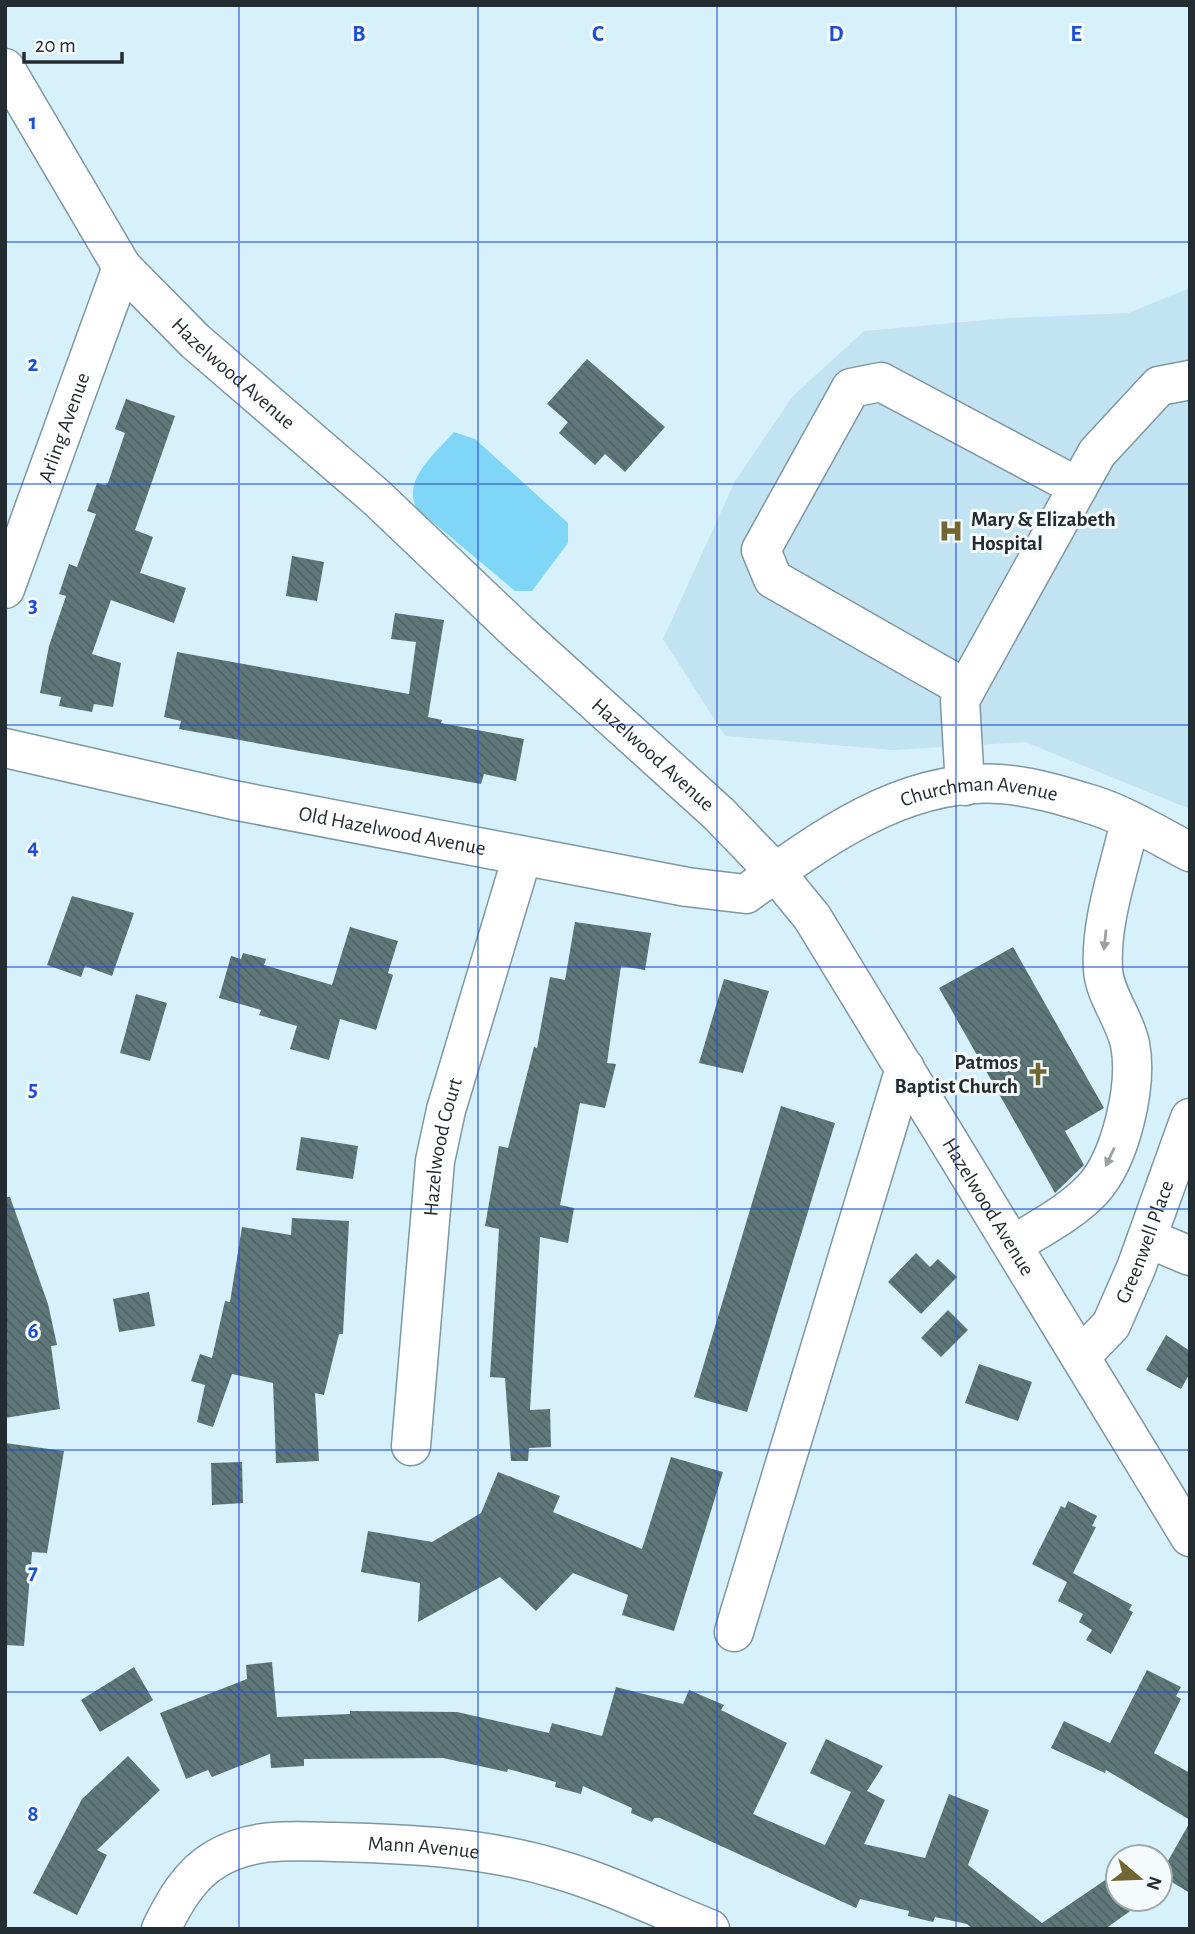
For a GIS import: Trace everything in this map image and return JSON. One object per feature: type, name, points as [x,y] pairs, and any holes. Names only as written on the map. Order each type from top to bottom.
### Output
[{"type":"street","name":"Hazelwood Avenue","points":[[5,68],[122,267],[195,341],[376,497],[519,633],[642,742],[775,872],[812,917],[1190,1537]]},
{"type":"street","name":"Arling Avenue","points":[[5,589],[18,512],[122,267]]},
{"type":"street","points":[[965,786],[960,700],[966,689],[1097,453],[1159,386],[1190,380]]},
{"type":"street","points":[[966,689],[773,579],[761,550],[851,388],[881,382],[1078,487]]},
{"type":"street","name":"Old Hazelwood Avenue","points":[[5,748],[233,800],[687,887],[746,894],[775,872]]},
{"type":"street","name":"Churchman Avenue","points":[[775,872],[822,840],[876,811],[921,794],[965,786],[997,784],[1022,786],[1095,806],[1190,852]]},
{"type":"street","points":[[1013,1245],[1073,1208],[1094,1188],[1128,1112],[1134,1073],[1130,1040],[1103,971],[1104,936],[1130,821]]},
{"type":"street","name":"Hazelwood Court","points":[[411,1446],[435,1161],[446,1110],[522,857]]},
{"type":"street","points":[[734,1632],[905,1068]]},
{"type":"street","name":"Greenwell Place","points":[[1081,1356],[1111,1325],[1147,1238],[1190,1118]]},
{"type":"street","points":[[1147,1238],[1190,1256]]},
{"type":"street","name":"Mann Avenue","points":[[161,1929],[185,1886],[216,1858],[238,1848],[287,1840],[421,1844],[519,1859],[559,1869],[710,1929]]},
{"type":"shaded area","name":"Mary & Elizabeth Hospital","points":[[1190,288],[1190,809],[1025,742],[893,750],[725,736],[663,639],[735,481],[793,396],[864,331],[1008,318],[1128,313]]},
{"type":"shaded area","points":[[454,432],[475,439],[568,523],[568,543],[532,591],[515,591],[417,509],[413,488],[417,477]]},
{"type":"building","points":[[587,359],[665,427],[625,472],[605,454],[595,465],[559,433],[568,422],[547,404]]},
{"type":"building","points":[[126,399],[175,416],[135,530],[153,537],[140,573],[186,588],[174,623],[111,600],[92,654],[121,663],[113,707],[94,704],[92,712],[59,706],[61,697],[40,693],[49,646],[66,596],[59,594],[69,564],[77,567],[96,514],[87,511],[97,483],[108,483],[125,433],[115,429]]},
{"type":"building","points":[[292,556],[324,562],[317,601],[286,596]]},
{"type":"building","points":[[395,613],[444,620],[428,717],[442,720],[441,723],[524,739],[516,781],[484,774],[481,784],[179,729],[181,721],[164,717],[177,652],[409,694],[416,642],[391,639]]},
{"type":"building","points":[[72,896],[134,913],[112,976],[85,966],[81,977],[47,965]]},
{"type":"building","points":[[575,922],[651,933],[645,970],[621,966],[607,1063],[616,1064],[605,1108],[580,1103],[560,1205],[574,1208],[568,1243],[540,1237],[530,1410],[550,1409],[551,1447],[529,1448],[528,1461],[511,1461],[505,1378],[490,1377],[499,1229],[485,1226],[499,1146],[508,1148],[534,1047],[537,1048],[550,977],[565,980]]},
{"type":"building","points":[[350,927],[398,941],[388,973],[393,975],[376,1030],[340,1019],[329,1060],[290,1049],[297,1026],[259,1015],[261,1010],[219,998],[231,956],[241,959],[243,953],[266,959],[264,965],[332,985]]},
{"type":"building","name":"Patmos Baptist Church","points":[[1013,947],[1104,1108],[1065,1131],[1084,1165],[1055,1193],[939,988]]},
{"type":"building","points":[[724,979],[769,991],[743,1073],[699,1063]]},
{"type":"building","points":[[136,994],[167,1003],[150,1061],[120,1053]]},
{"type":"building","points":[[781,1106],[835,1123],[747,1412],[694,1397]]},
{"type":"building","points":[[301,1137],[358,1146],[353,1179],[296,1170]]},
{"type":"building","points":[[5,1197],[10,1197],[48,1304],[57,1345],[51,1346],[60,1409],[5,1418]]},
{"type":"building","points":[[292,1218],[349,1221],[343,1334],[339,1334],[324,1395],[315,1393],[319,1461],[276,1463],[273,1383],[232,1374],[213,1427],[197,1422],[205,1385],[191,1381],[200,1354],[212,1358],[225,1301],[230,1302],[242,1227],[291,1235]]},
{"type":"building","points":[[916,1253],[930,1267],[938,1259],[957,1277],[921,1314],[888,1282]]},
{"type":"building","points":[[149,1292],[155,1326],[119,1332],[113,1299]]},
{"type":"building","points":[[948,1310],[968,1330],[941,1357],[921,1338]]},
{"type":"building","points":[[1166,1335],[1190,1351],[1190,1373],[1181,1389],[1146,1370]]},
{"type":"building","points":[[979,1364],[1032,1382],[1018,1421],[965,1403]]},
{"type":"building","points":[[5,1443],[64,1451],[47,1553],[32,1552],[24,1646],[5,1645]]},
{"type":"building","points":[[671,1457],[723,1472],[674,1631],[622,1615],[628,1595],[573,1573],[536,1611],[500,1577],[418,1622],[420,1583],[361,1572],[368,1531],[432,1542],[481,1513],[498,1472],[560,1496],[553,1512],[642,1549]]},
{"type":"building","points":[[242,1462],[243,1503],[212,1505],[211,1463]]},
{"type":"building","points":[[1068,1501],[1097,1516],[1092,1526],[1096,1527],[1073,1573],[1132,1605],[1129,1610],[1133,1612],[1111,1654],[1086,1640],[1092,1630],[1079,1622],[1083,1614],[1058,1601],[1067,1582],[1032,1564],[1061,1506],[1065,1508]]},
{"type":"building","points":[[272,1662],[277,1717],[350,1714],[350,1711],[457,1712],[549,1733],[552,1723],[602,1736],[616,1687],[683,1704],[689,1690],[724,1705],[721,1710],[787,1743],[753,1814],[825,1845],[851,1792],[810,1773],[826,1739],[883,1766],[867,1791],[885,1800],[864,1844],[925,1858],[949,1794],[989,1810],[968,1865],[1042,1923],[1104,1881],[1104,1913],[1127,1913],[1105,1929],[973,1929],[967,1924],[935,1917],[933,1922],[908,1916],[909,1911],[860,1899],[856,1908],[660,1818],[654,1818],[652,1822],[631,1813],[632,1808],[583,1786],[581,1794],[555,1787],[556,1782],[508,1769],[507,1772],[443,1758],[304,1759],[304,1766],[271,1768],[270,1754],[212,1777],[208,1770],[186,1779],[160,1713],[247,1679],[246,1665]]},
{"type":"building","points":[[134,1667],[153,1700],[100,1732],[81,1700]]},
{"type":"building","points":[[1147,1670],[1181,1687],[1176,1696],[1181,1699],[1154,1753],[1190,1773],[1190,1820],[1106,1770],[1105,1773],[1051,1748],[1064,1721],[1110,1743]]},
{"type":"building","points":[[128,1756],[160,1790],[97,1850],[107,1855],[77,1915],[33,1893],[82,1799]]},
{"type":"building","points":[[1190,1822],[1190,1893],[1174,1883],[1174,1850]]},
{"type":"place","name":"Mary & Elizabeth Hospital","points":[[951,531]]},
{"type":"place","name":"Patmos Baptist Church","points":[[1038,1074]]}]
